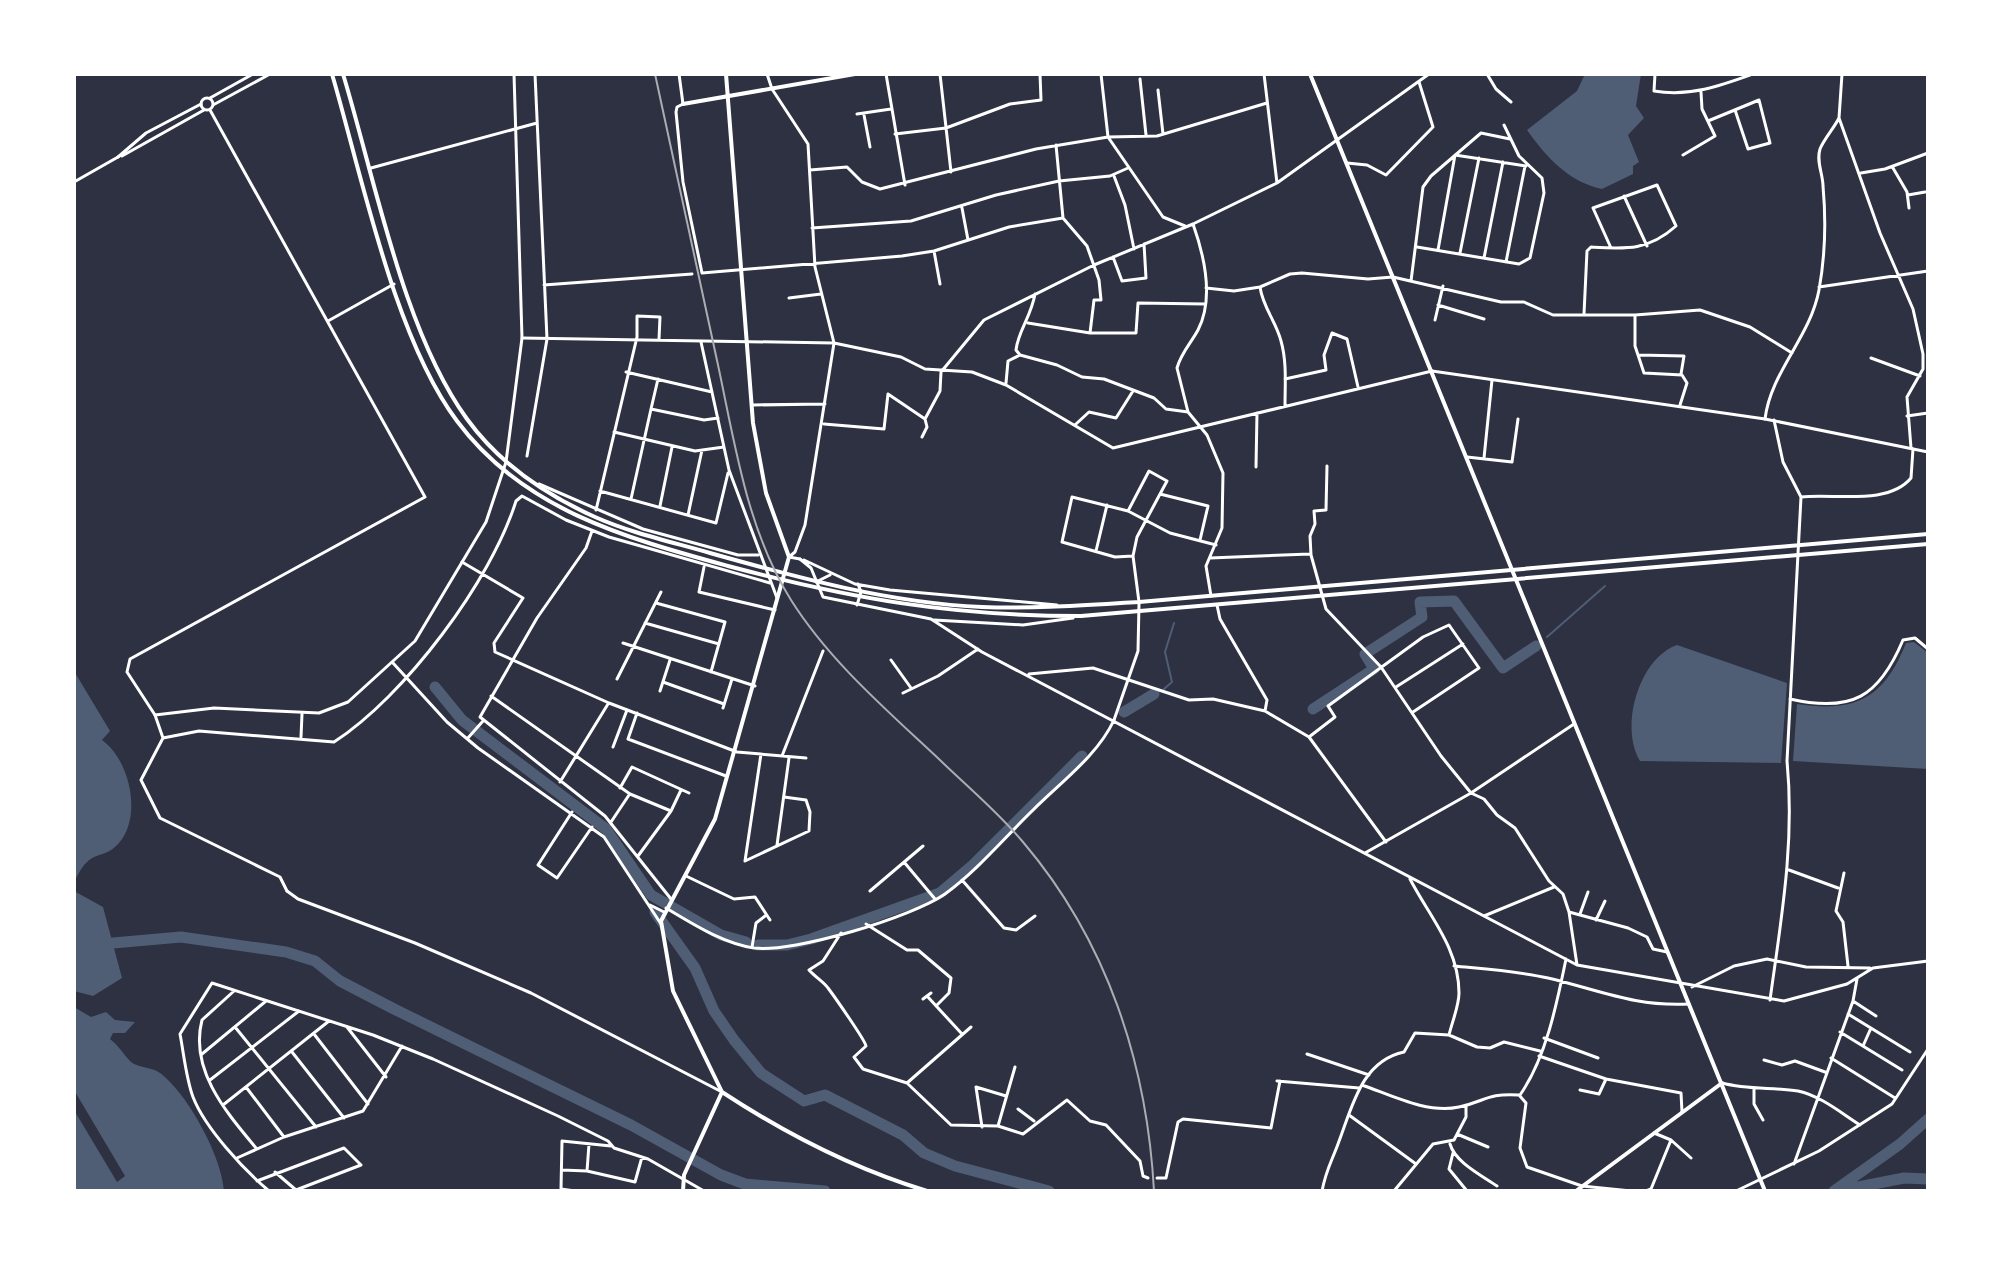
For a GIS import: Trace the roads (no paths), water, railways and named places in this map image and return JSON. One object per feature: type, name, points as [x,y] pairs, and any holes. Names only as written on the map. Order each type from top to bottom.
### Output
[{"type":"main road","points":[[332,74],[394,284],[429,378],[456,420],[504,472],[555,506],[592,524],[673,550],[874,601],[982,614],[1081,616],[1928,544]]},
{"type":"main road","points":[[343,74],[426,345],[466,418],[506,462],[529,480],[595,517],[675,543],[876,594],[983,607],[1139,602],[1928,534]]},
{"type":"main road","points":[[726,74],[752,405],[766,493],[789,557],[729,777],[703,849],[665,911],[673,991],[722,1092],[812,1145],[875,1174],[927,1191]]},
{"type":"main road","points":[[683,104],[823,77],[855,74]]},
{"type":"main road","points":[[1310,74],[1764,1188]]},
{"type":"main road","points":[[1576,1191],[1722,1083]]},
{"type":"main road","points":[[683,1191],[683,1177],[722,1092]]},
{"type":"street","points":[[118,157],[146,133],[253,74]]},
{"type":"street","points":[[210,110],[213,105],[270,74]]},
{"type":"street","points":[[155,715],[214,708],[302,714],[333,710],[348,702],[415,641],[486,522],[506,462],[522,338],[514,74]]},
{"type":"street","points":[[527,456],[547,339],[535,74]]},
{"type":"street","points":[[679,74],[683,104],[677,107],[676,112],[683,182],[702,273],[934,251],[1009,227],[1063,218]]},
{"type":"street","points":[[767,74],[772,89],[804,136],[816,263],[834,343],[824,424],[805,525],[795,552],[789,557]]},
{"type":"street","points":[[886,74],[905,185]]},
{"type":"street","points":[[940,74],[951,172]]},
{"type":"street","points":[[895,134],[946,128],[1010,104],[1041,100],[1040,74]]},
{"type":"street","points":[[1101,74],[1108,137],[1163,217],[1187,226]]},
{"type":"street","points":[[1264,74],[1277,183]]},
{"type":"street","points":[[925,419],[940,391],[941,372],[984,320],[1094,265],[1193,224],[1277,183],[1429,74]]},
{"type":"street","points":[[1487,74],[1496,89],[1511,102]]},
{"type":"street","points":[[1655,74],[1654,91],[1674,95],[1701,92],[1753,74]]},
{"type":"street","points":[[1730,74],[1733,81]]},
{"type":"street","points":[[1801,497],[1871,495],[1896,489],[1911,478],[1912,448],[1907,397],[1920,376],[1925,354],[1913,309],[1897,277],[1839,118],[1842,74]]},
{"type":"street","points":[[1140,79],[1146,135]]},
{"type":"street","points":[[1347,163],[1367,165],[1386,175],[1433,127],[1418,80]]},
{"type":"street","points":[[1158,90],[1163,134]]},
{"type":"street","points":[[1683,155],[1715,136],[1701,92]]},
{"type":"street","points":[[210,98],[213,105]]},
{"type":"street","points":[[1708,121],[1759,100],[1770,143],[1748,149],[1735,110]]},
{"type":"street","points":[[809,170],[847,167],[874,188],[905,185],[1056,145],[1108,137],[1163,134],[1267,103]]},
{"type":"street","points":[[201,104],[204,110]]},
{"type":"street","points":[[857,114],[891,109]]},
{"type":"street","points":[[74,182],[204,110],[210,110]]},
{"type":"street","points":[[210,110],[425,497],[130,659],[127,672],[155,715],[163,738],[141,780],[160,818],[280,877],[287,891],[298,899],[415,943],[531,993],[722,1092]]},
{"type":"street","points":[[863,113],[870,147]]},
{"type":"street","points":[[1765,419],[1768,394],[1792,353],[1819,287],[1824,211],[1820,150],[1839,118]]},
{"type":"street","points":[[371,168],[516,126],[537,123]]},
{"type":"street","points":[[1417,247],[1519,264],[1530,258],[1544,193],[1542,178],[1526,166],[1504,125]]},
{"type":"street","points":[[1411,281],[1423,187],[1481,133],[1511,139]]},
{"type":"street","points":[[1056,145],[1063,218],[1087,246],[1101,300],[1094,300],[1090,333]]},
{"type":"street","points":[[1861,173],[1893,166],[1928,153]]},
{"type":"street","points":[[1455,155],[1526,166]]},
{"type":"street","points":[[1438,250],[1455,155]]},
{"type":"street","points":[[1460,253],[1479,158]]},
{"type":"street","points":[[1484,258],[1503,162]]},
{"type":"street","points":[[1506,262],[1526,166]]},
{"type":"street","points":[[1893,166],[1908,195],[1909,208]]},
{"type":"street","points":[[812,228],[911,221],[1059,181],[1114,174],[1128,168]]},
{"type":"street","points":[[1114,174],[1125,205],[1134,249]]},
{"type":"street","points":[[1584,314],[1587,251],[1591,247],[1611,248],[1647,246],[1676,226],[1657,185],[1593,208],[1611,248]]},
{"type":"street","points":[[1908,195],[1925,192]]},
{"type":"street","points":[[1624,196],[1647,246]]},
{"type":"street","points":[[962,206],[968,240]]},
{"type":"street","points":[[1193,224],[1206,288],[1205,304],[1198,331],[1177,368],[1188,412],[1201,425],[1223,473],[1222,528],[1206,566],[1211,596]]},
{"type":"street","points":[[1113,257],[1122,281],[1146,278],[1144,244]]},
{"type":"street","points":[[934,251],[940,284]]},
{"type":"street","points":[[1819,287],[1928,271]]},
{"type":"street","points":[[1206,288],[1234,291],[1260,287],[1290,274],[1302,273],[1368,279],[1393,277],[1443,286],[1501,302],[1524,302],[1553,315],[1635,315],[1700,310],[1750,327],[1792,353]]},
{"type":"street","points":[[544,285],[692,274]]},
{"type":"street","points":[[328,321],[394,284]]},
{"type":"street","points":[[1435,320],[1443,286]]},
{"type":"street","points":[[1260,287],[1262,305],[1275,322],[1281,342],[1285,406]]},
{"type":"street","points":[[789,298],[821,294]]},
{"type":"street","points":[[1035,294],[1028,323],[1018,337],[1016,350],[1020,355],[1154,398],[1166,409],[1188,412]]},
{"type":"street","points":[[1028,323],[1090,333],[1136,333],[1138,303],[1205,304]]},
{"type":"street","points":[[1438,305],[1484,319]]},
{"type":"street","points":[[1635,315],[1638,355],[1644,373],[1680,375],[1687,383],[1680,405]]},
{"type":"street","points":[[596,510],[635,340],[637,316],[660,317],[659,341]]},
{"type":"street","points":[[1285,379],[1326,370],[1324,355],[1332,333],[1347,339],[1358,387]]},
{"type":"street","points":[[522,338],[834,343],[884,353],[941,372],[972,372],[1006,385],[1113,448],[1432,371],[1774,420],[1928,452]]},
{"type":"street","points":[[701,342],[729,470],[758,555],[778,599]]},
{"type":"street","points":[[1006,385],[1008,361],[1020,355]]},
{"type":"street","points":[[1638,355],[1684,356],[1680,375]]},
{"type":"street","points":[[1871,358],[1920,376]]},
{"type":"street","points":[[626,372],[713,392]]},
{"type":"street","points":[[631,499],[658,379]]},
{"type":"street","points":[[1484,458],[1492,380]]},
{"type":"street","points":[[1076,424],[1089,412],[1116,418],[1133,391]]},
{"type":"street","points":[[824,424],[884,429],[888,394],[925,419],[927,427],[922,437]]},
{"type":"street","points":[[752,405],[825,404]]},
{"type":"street","points":[[651,409],[704,420],[718,418]]},
{"type":"street","points":[[1256,467],[1257,413]]},
{"type":"street","points":[[1907,416],[1928,413]]},
{"type":"street","points":[[1467,457],[1512,462],[1518,419]]},
{"type":"street","points":[[1770,1000],[1789,870],[1791,800],[1787,761],[1801,497],[1783,462],[1774,420]]},
{"type":"street","points":[[613,431],[672,447],[702,450],[724,447]]},
{"type":"street","points":[[660,507],[672,447]]},
{"type":"street","points":[[688,515],[702,450]]},
{"type":"street","points":[[1327,466],[1326,510],[1314,511],[1315,524],[1310,536],[1318,587],[1326,609],[1381,667],[1441,756],[1471,793],[1484,799],[1497,815],[1515,828],[1554,887],[1563,894],[1569,912],[1577,965]]},
{"type":"street","points":[[600,491],[716,523],[729,470]]},
{"type":"street","points":[[393,663],[468,738],[604,837],[650,905],[716,936],[752,947],[783,948],[841,933],[935,900],[962,880],[1086,758],[1114,720],[1138,651],[1139,602],[1133,556],[1146,518],[1167,481],[1149,471],[1128,511]]},
{"type":"street","points":[[529,480],[643,529],[738,555],[758,555]]},
{"type":"street","points":[[1160,493],[1208,506],[1200,540]]},
{"type":"street","points":[[163,738],[199,731],[334,742],[406,678],[436,642],[481,573],[516,501],[522,496],[592,531],[770,583]]},
{"type":"street","points":[[1133,556],[1062,542],[1072,497],[1128,511],[1170,533],[1216,545]]},
{"type":"street","points":[[1096,551],[1107,505]]},
{"type":"street","points":[[592,531],[586,548],[481,712],[482,723],[611,822],[638,856],[665,911]]},
{"type":"street","points":[[1210,558],[1311,555]]},
{"type":"street","points":[[789,557],[858,584],[934,596],[1070,606]]},
{"type":"street","points":[[800,559],[811,568],[823,597],[857,605],[931,619],[1023,625],[1081,616]]},
{"type":"street","points":[[462,562],[523,598],[494,643],[495,652],[609,703],[737,752],[806,758]]},
{"type":"street","points":[[704,566],[699,592],[775,610]]},
{"type":"street","points":[[816,582],[833,575]]},
{"type":"street","points":[[857,605],[861,592],[858,584]]},
{"type":"street","points":[[617,679],[661,592]]},
{"type":"street","points":[[656,603],[725,622],[711,672]]},
{"type":"street","points":[[1217,605],[1220,619],[1267,700],[1265,711]]},
{"type":"street","points":[[931,619],[978,649],[1577,965],[1770,1000],[1797,999],[1857,978],[1873,968]]},
{"type":"street","points":[[645,623],[719,644]]},
{"type":"street","points":[[1309,737],[1335,717],[1328,706],[1423,637],[1449,625],[1479,668],[1412,713]]},
{"type":"street","points":[[1790,699],[1835,704],[1852,700],[1885,678],[1903,640],[1915,638],[1928,649]]},
{"type":"street","points":[[623,643],[755,686]]},
{"type":"street","points":[[1396,687],[1463,644]]},
{"type":"street","points":[[903,693],[938,676],[978,649]]},
{"type":"street","points":[[782,756],[823,651]]},
{"type":"street","points":[[660,691],[670,659]]},
{"type":"street","points":[[891,660],[911,688]]},
{"type":"street","points":[[1027,674],[1082,667],[1189,700],[1213,699],[1265,711],[1309,737],[1386,842]]},
{"type":"street","points":[[663,682],[724,706],[732,679]]},
{"type":"street","points":[[491,696],[620,788],[671,811]]},
{"type":"street","points":[[560,782],[609,703]]},
{"type":"street","points":[[613,747],[627,710]]},
{"type":"street","points":[[637,713],[628,739],[729,777]]},
{"type":"street","points":[[301,737],[302,714]]},
{"type":"street","points":[[468,738],[482,723]]},
{"type":"street","points":[[1365,853],[1471,793],[1574,724]]},
{"type":"street","points":[[761,754],[745,861],[809,831],[810,812],[806,800],[784,797]]},
{"type":"street","points":[[777,845],[789,756]]},
{"type":"street","points":[[620,788],[632,767],[689,793]]},
{"type":"street","points":[[638,856],[671,811],[681,790]]},
{"type":"street","points":[[611,822],[630,794]]},
{"type":"street","points":[[572,812],[538,865],[557,878],[592,827]]},
{"type":"street","points":[[870,891],[923,846]]},
{"type":"street","points":[[904,862],[935,900]]},
{"type":"street","points":[[1789,870],[1839,888]]},
{"type":"street","points":[[1844,873],[1836,911],[1843,922],[1848,966]]},
{"type":"street","points":[[686,876],[734,899],[755,897],[770,920]]},
{"type":"street","points":[[1409,877],[1448,941],[1459,994],[1449,1035]]},
{"type":"street","points":[[962,880],[1004,928],[1016,930],[1035,916]]},
{"type":"street","points":[[1484,916],[1554,887]]},
{"type":"street","points":[[1580,914],[1588,892]]},
{"type":"street","points":[[1596,920],[1605,901]]},
{"type":"street","points":[[650,905],[665,911]]},
{"type":"street","points":[[1569,912],[1647,937],[1653,949],[1667,952]]},
{"type":"street","points":[[752,947],[756,923],[765,916]]},
{"type":"street","points":[[866,924],[907,950],[918,950],[951,978],[949,993],[936,1006]]},
{"type":"street","points":[[841,933],[823,961],[809,970],[826,985],[847,1019],[866,1041],[866,1046],[854,1057],[859,1065],[907,1083],[951,1125],[998,1126],[1023,1134],[1067,1100],[1090,1121],[1106,1125],[1140,1161],[1143,1176],[1148,1178]]},
{"type":"street","points":[[1519,1095],[1532,1078],[1566,959]]},
{"type":"street","points":[[1692,987],[1734,966],[1776,960],[1806,967],[1873,968],[1928,961]]},
{"type":"street","points":[[1454,966],[1525,974],[1657,1006],[1689,1004]]},
{"type":"street","points":[[1794,1164],[1853,1001],[1857,978]]},
{"type":"street","points":[[269,1191],[257,1181],[199,1111],[190,1087],[180,1034],[212,983],[402,1046],[518,1096],[612,1146],[683,1177],[704,1191]]},
{"type":"street","points":[[234,991],[202,1020],[202,1054],[221,1106],[256,1148]]},
{"type":"street","points":[[927,996],[962,1034]]},
{"type":"street","points":[[202,1054],[266,1001]]},
{"type":"street","points":[[1853,1001],[1876,1016]]},
{"type":"street","points":[[210,1081],[299,1011]]},
{"type":"street","points":[[1848,1014],[1910,1052]]},
{"type":"street","points":[[221,1106],[329,1021]]},
{"type":"street","points":[[235,1027],[316,1127]]},
{"type":"street","points":[[347,1027],[386,1077]]},
{"type":"street","points":[[907,1083],[971,1027]]},
{"type":"street","points":[[1863,1046],[1871,1028]]},
{"type":"street","points":[[1840,1032],[1902,1070]]},
{"type":"street","points":[[1322,1191],[1328,1162],[1337,1149],[1360,1086],[1388,1055],[1404,1052],[1415,1033],[1449,1035],[1477,1047],[1498,1047],[1504,1042],[1606,1079],[1681,1093],[1682,1112]]},
{"type":"street","points":[[314,1034],[368,1104]]},
{"type":"street","points":[[1544,1038],[1598,1058]]},
{"type":"street","points":[[237,1158],[284,1137],[344,1118],[368,1104],[402,1046]]},
{"type":"street","points":[[1736,1191],[1794,1164],[1897,1099],[1928,1049]]},
{"type":"street","points":[[292,1052],[344,1118]]},
{"type":"street","points":[[1307,1054],[1369,1075]]},
{"type":"street","points":[[1831,1058],[1897,1099]]},
{"type":"street","points":[[1764,1060],[1782,1065],[1795,1061],[1826,1072]]},
{"type":"street","points":[[998,1126],[1015,1067]]},
{"type":"street","points":[[1580,1090],[1599,1094],[1606,1079]]},
{"type":"street","points":[[1157,1178],[1166,1178],[1178,1122],[1183,1119],[1271,1128],[1278,1081],[1360,1086],[1403,1102],[1456,1108],[1494,1093],[1519,1095],[1526,1103],[1520,1148],[1527,1167],[1582,1186],[1631,1191]]},
{"type":"street","points":[[1722,1083],[1754,1090],[1798,1091],[1817,1098],[1860,1125]]},
{"type":"street","points":[[246,1087],[284,1137]]},
{"type":"street","points":[[982,1127],[976,1087],[1006,1096]]},
{"type":"street","points":[[1754,1090],[1754,1104],[1763,1120]]},
{"type":"street","points":[[1450,1143],[1466,1117],[1466,1105]]},
{"type":"street","points":[[1018,1109],[1036,1122]]},
{"type":"street","points":[[1349,1115],[1416,1164]]},
{"type":"street","points":[[1654,1133],[1671,1140],[1691,1158]]},
{"type":"street","points":[[1457,1134],[1488,1147]]},
{"type":"street","points":[[1646,1191],[1651,1189],[1671,1140]]},
{"type":"street","points":[[575,1191],[561,1189],[562,1141],[612,1146]]},
{"type":"street","points":[[1394,1191],[1437,1141],[1450,1143]]},
{"type":"street","points":[[1450,1143],[1453,1152],[1449,1169],[1467,1191]]},
{"type":"street","points":[[587,1171],[589,1144]]},
{"type":"street","points":[[257,1181],[275,1172],[344,1148],[361,1165],[296,1190],[275,1172]]},
{"type":"street","points":[[1453,1152],[1497,1186]]},
{"type":"street","points":[[562,1170],[587,1171],[635,1182],[642,1157]]},
{"type":"water","points":[[1585,74],[1641,74],[1636,106],[1644,118],[1628,135],[1639,162],[1633,166],[1633,174],[1602,189],[1579,181],[1559,167],[1527,130],[1577,91]]},
{"type":"water","points":[[1914,642],[1928,653],[1928,769],[1793,761],[1797,704],[1836,706],[1865,698],[1888,677],[1906,643]]},
{"type":"water","points":[[1677,645],[1787,683],[1781,763],[1640,761],[1632,730],[1636,695],[1652,664]]},
{"type":"water","points":[[74,671],[110,731],[102,740],[126,774],[131,803],[130,818],[119,843],[91,859],[74,883]]},
{"type":"water","points":[[74,891],[103,907],[122,978],[93,996],[74,991]]},
{"type":"water","points":[[74,1007],[91,1017],[106,1012],[115,1020],[135,1022],[125,1033],[113,1033],[110,1039],[131,1062],[160,1073],[182,1096],[210,1144],[224,1191],[74,1191]]},
{"type":"waterway","points":[[1547,637],[1605,586]]},
{"type":"waterway","points":[[1313,709],[1374,669],[1365,654],[1422,617],[1420,602],[1454,601],[1503,668],[1536,646]]},
{"type":"waterway","points":[[1164,689],[1172,682],[1165,652],[1174,623]]},
{"type":"waterway","points":[[435,687],[462,720],[606,829],[651,895],[721,935],[746,942]]},
{"type":"waterway","points":[[1124,712],[1154,694]]},
{"type":"waterway","points":[[758,945],[787,945],[811,939],[940,893],[973,865],[1082,756]]},
{"type":"waterway","points":[[655,912],[695,968],[714,1011],[761,1073],[804,1101],[825,1095],[903,1135],[924,1153],[955,1166],[1049,1191]]},
{"type":"waterway","points":[[113,943],[181,937],[286,952],[315,961],[340,981],[631,1125],[721,1175],[745,1184],[825,1191]]},
{"type":"waterway","points":[[1834,1191],[1900,1144],[1928,1119]]},
{"type":"waterway","points":[[1838,1191],[1904,1178],[1928,1179]]},
{"type":"railway","points":[[655,74],[737,456],[763,545],[791,600],[824,644],[861,686],[1014,831],[1078,920],[1100,962],[1132,1050],[1150,1143],[1154,1191]]}]
